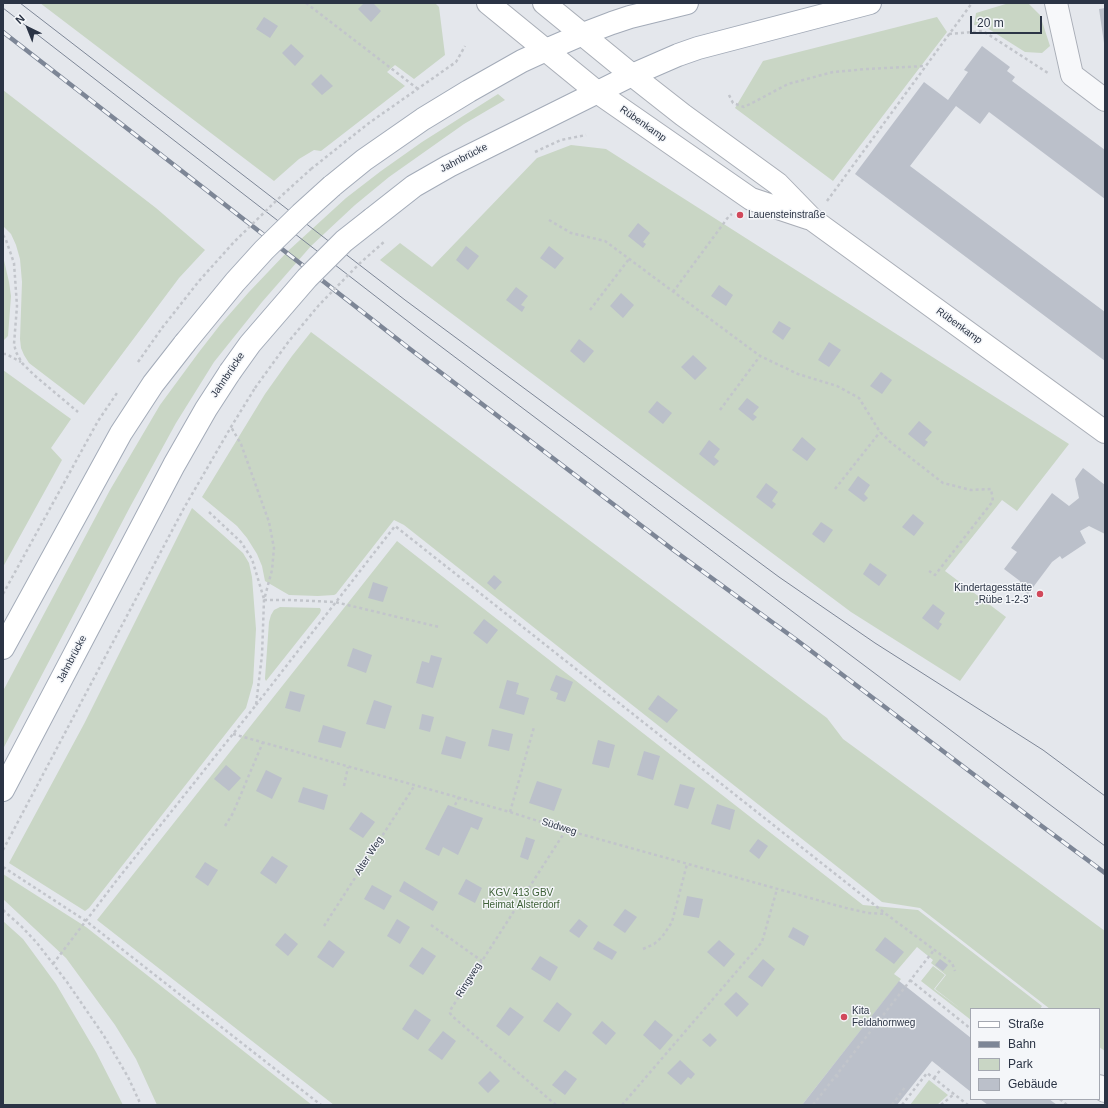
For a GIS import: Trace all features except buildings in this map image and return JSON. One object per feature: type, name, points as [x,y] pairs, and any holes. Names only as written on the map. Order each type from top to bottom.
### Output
[{"type":"main road","name":"Rübenkamp","points":[[488,3],[598,92],[751,199],[813,220]]},
{"type":"main road","name":"Rübenkamp","points":[[544,3],[632,75],[778,184],[813,220],[1105,432]]},
{"type":"main road","points":[[3,648],[121,433],[153,384],[235,282],[264,250],[301,214],[364,160],[423,119],[522,61],[583,34],[630,17],[687,3]]},
{"type":"main road","points":[[598,92],[632,75],[698,48],[870,3]]},
{"type":"main road","name":"Jahnbrücke","points":[[3,790],[174,465],[206,409],[250,344],[307,278],[344,241],[404,194],[430,176],[449,166],[598,92]]},
{"type":"street","points":[[1056,3],[1072,75],[1105,100]]},
{"type":"path","points":[[306,3],[418,89]]},
{"type":"path","points":[[813,220],[972,3]]},
{"type":"path","points":[[949,34],[983,31],[1056,79],[1072,75]]},
{"type":"path","points":[[312,170],[369,123],[456,62],[465,46]]},
{"type":"path","points":[[728,95],[733,103],[744,107],[788,84],[833,72],[926,66]]},
{"type":"path","points":[[529,154],[561,140],[586,135]]},
{"type":"path","points":[[673,292],[729,216],[751,199]]},
{"type":"path","points":[[549,220],[571,233],[605,241],[760,356],[798,374],[837,386],[859,398],[880,432],[889,441],[943,483],[971,490],[991,489],[993,501],[935,575],[929,571]]},
{"type":"path","points":[[3,235],[14,263],[17,306],[14,344],[16,352],[22,363]]},
{"type":"path","points":[[3,850],[184,508],[255,388],[289,341],[319,305],[359,264],[386,240]]},
{"type":"path","points":[[590,310],[629,259]]},
{"type":"path","points":[[3,354],[6,354],[22,363],[78,412]]},
{"type":"path","points":[[720,410],[760,356]]},
{"type":"path","points":[[231,427],[241,444],[269,522],[274,548],[272,570],[264,600],[262,655],[256,705]]},
{"type":"path","points":[[835,489],[880,432]]},
{"type":"path","points":[[209,512],[241,542],[252,559],[264,600]]},
{"type":"path","points":[[53,964],[117,880],[256,705],[395,526],[886,914],[952,963],[955,971]]},
{"type":"path","points":[[264,600],[335,602],[439,627]]},
{"type":"path","points":[[510,812],[534,727]]},
{"type":"path","name":"Südweg","points":[[233,734],[777,889],[846,908],[868,913],[886,914]]},
{"type":"path","points":[[225,826],[233,813],[262,742]]},
{"type":"path","points":[[344,786],[348,767]]},
{"type":"path","name":"Alter Weg","points":[[324,926],[415,785]]},
{"type":"path","points":[[455,805],[459,798]]},
{"type":"path","name":"Ringweg","points":[[556,1105],[450,1014],[451,1009],[566,830]]},
{"type":"path","points":[[643,948],[654,944],[662,937],[672,922],[687,864]]},
{"type":"path","points":[[3,867],[86,921],[321,1105]]},
{"type":"path","points":[[622,1105],[762,942],[777,889]]},
{"type":"path","points":[[3,910],[37,943],[68,982],[104,1036],[128,1077],[141,1105]]},
{"type":"path","points":[[431,925],[482,961]]},
{"type":"path","points":[[813,1105],[934,950]]},
{"type":"path","points":[[910,980],[970,1028]]},
{"type":"path","points":[[877,1022],[880,1025]]},
{"type":"path","points":[[934,1078],[942,1068]]},
{"type":"path","points":[[902,1105],[927,1073],[968,1105]]},
{"type":"path","points":[[836,1075],[839,1078]]},
{"type":"path","points":[[892,1105],[906,1086]]},
{"type":"path","points":[[941,1105],[954,1094]]},
{"type":"green space","points":[[40,3],[435,3],[439,7],[445,55],[414,79],[395,65],[387,72],[405,86],[321,151],[314,150],[299,159],[274,181]]},
{"type":"green space","points":[[1009,3],[1028,3],[1040,15],[1050,46],[1042,53],[1025,52],[984,26],[974,25],[976,13]]},
{"type":"green space","points":[[937,17],[947,32],[833,181],[735,108],[763,61]]},
{"type":"green space","points":[[3,90],[156,208],[205,250],[179,278],[84,405],[29,363],[21,348],[22,282],[20,259],[11,234],[3,226]]},
{"type":"green space","points":[[498,94],[505,100],[464,124],[389,177],[355,205],[311,246],[262,302],[214,362],[176,423],[130,507],[3,749],[3,691],[110,490],[160,405],[199,352],[249,292],[288,251],[346,198],[422,142]]},
{"type":"green space","points":[[571,145],[606,149],[1069,444],[1017,511],[1002,500],[945,571],[1006,617],[960,681],[851,612],[380,260],[400,243],[432,267],[537,158]]},
{"type":"green space","points":[[3,256],[11,296],[8,336],[3,341]]},
{"type":"green space","points":[[311,332],[827,718],[843,739],[1105,931],[1105,1051],[1100,1048],[1100,1008],[1049,1008],[920,908],[882,902],[404,525],[394,520],[334,595],[289,595],[265,581],[262,566],[257,554],[247,538],[237,526],[202,497],[265,394]]},
{"type":"green space","points":[[3,370],[71,419],[51,448],[62,460],[3,567]]},
{"type":"green space","points":[[192,508],[243,553],[249,563],[252,577],[256,629],[253,683],[246,708],[89,908],[85,911],[9,863],[84,724]]},
{"type":"green space","name":"KGV 413 GBV Heimat Alsterdorf","points":[[397,541],[863,905],[918,910],[1042,1006],[1041,1008],[970,1008],[970,1019],[921,981],[933,966],[945,975],[934,989],[961,1009],[935,989],[946,975],[931,963],[933,960],[917,947],[894,974],[901,979],[802,1105],[334,1105],[97,920]]},
{"type":"green space","points":[[280,607],[320,608],[321,610],[266,681],[269,622],[274,610]]},
{"type":"green space","points":[[3,874],[86,927],[312,1105],[157,1105],[136,1059],[115,1025],[66,958],[3,899]]},
{"type":"green space","points":[[3,921],[23,939],[56,984],[96,1052],[123,1105],[3,1105]]},
{"type":"green space","points":[[929,1080],[948,1095],[937,1105],[910,1105]]},
{"type":"tram line","points":[[20,3],[405,300],[779,577],[875,643],[1043,750],[1105,796]]},
{"type":"tram line","points":[[3,8],[423,333],[1105,846]]},
{"type":"railway","points":[[3,32],[410,349],[672,549],[798,641],[1105,873]]},
{"type":"place","name":"Lauensteinstraße","points":[[740,215]]},
{"type":"place","name":"Kindertagesstätte „Rübe 1-2-3“","points":[[1040,594]]},
{"type":"place","name":"Kita Feldahornweg","points":[[844,1017]]}]
